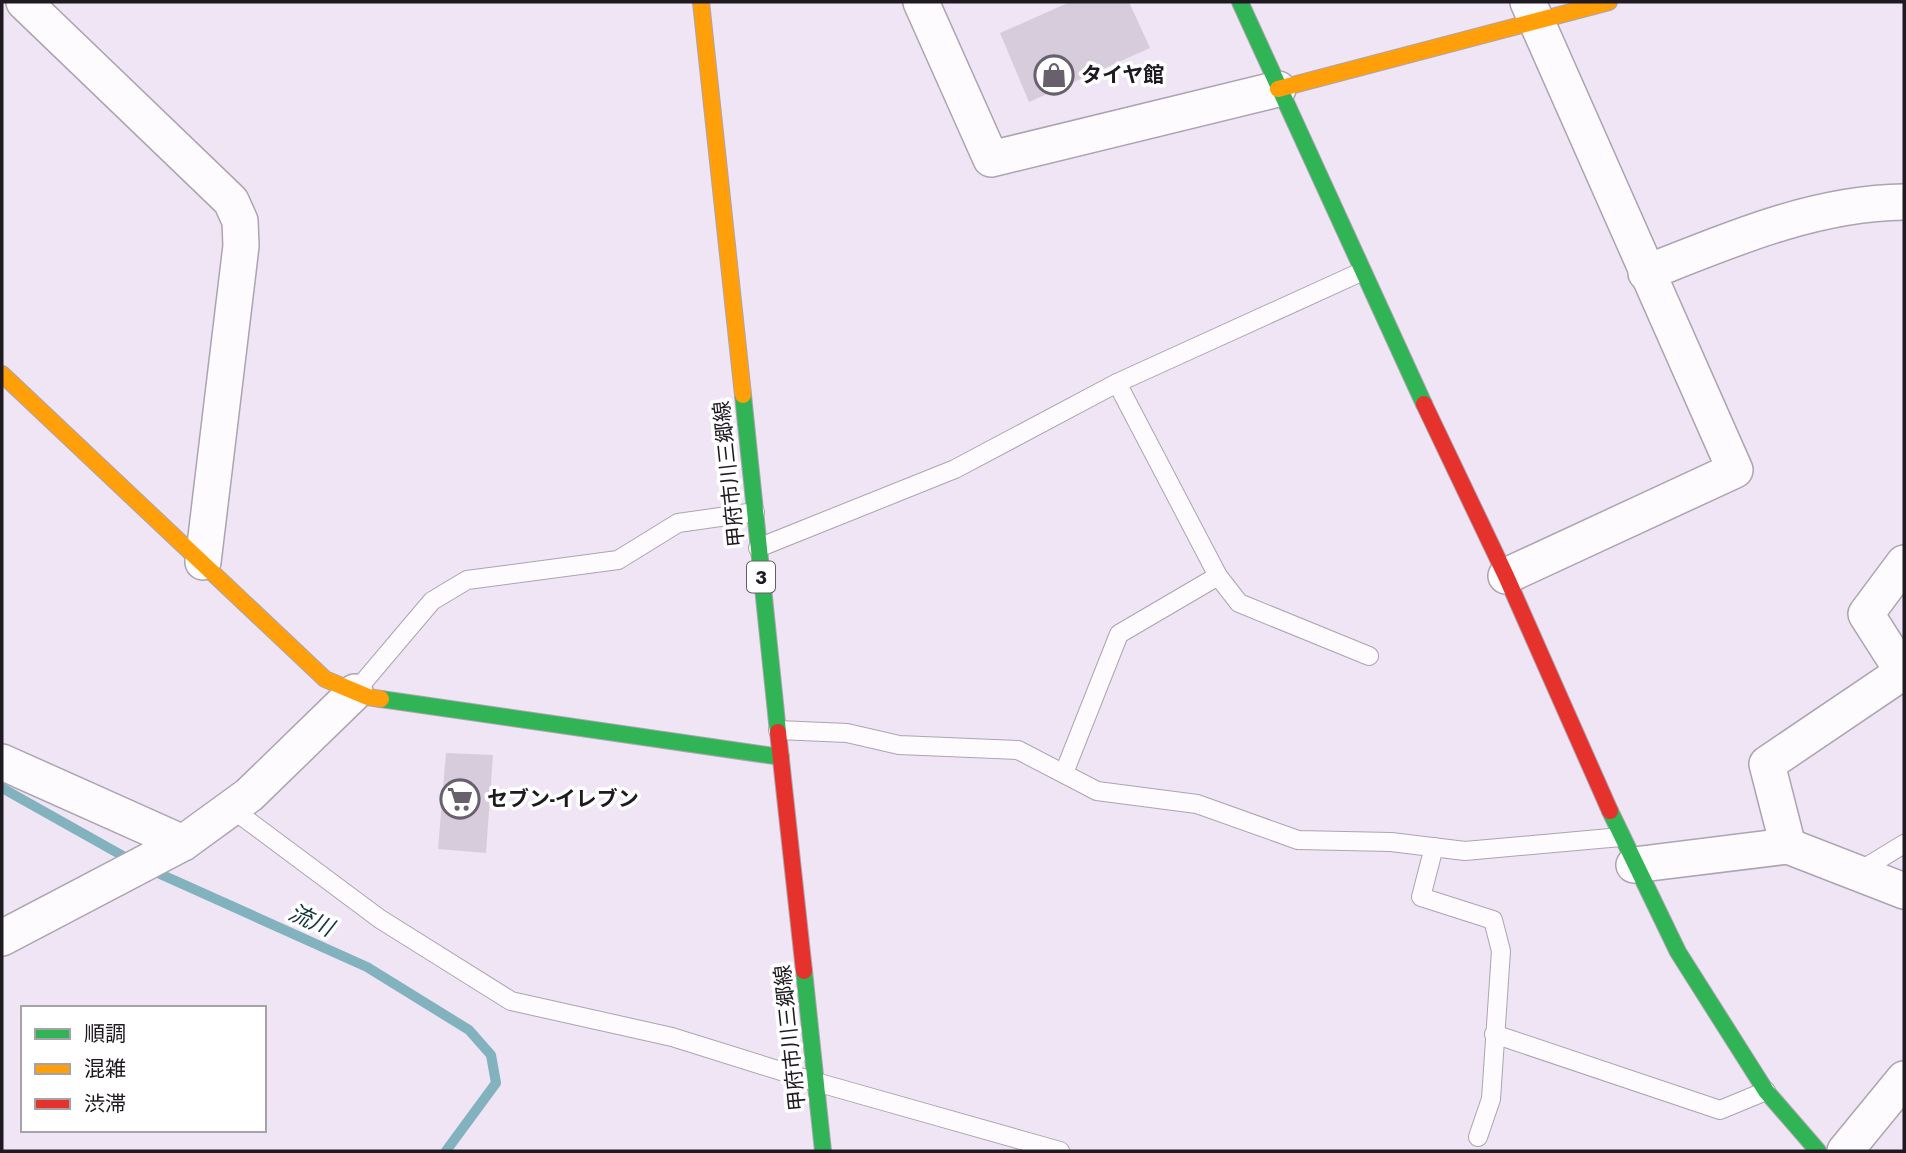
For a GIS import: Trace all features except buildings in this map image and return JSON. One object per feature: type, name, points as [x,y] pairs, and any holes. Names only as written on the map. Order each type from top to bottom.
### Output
[{"type":"street","points":[[24,2],[231,201],[240,221],[241,246],[203,562]]},
{"type":"street","name":"甲府市川三郷線","points":[[701,2],[822,1151]]},
{"type":"street","points":[[920,2],[991,159],[1278,89],[1532,12],[1609,2]]},
{"type":"street","points":[[1240,2],[1361,272],[1506,576],[1627,851],[1678,952],[1766,1091],[1818,1151]]},
{"type":"street","points":[[1506,576],[1735,470],[1532,12]]},
{"type":"street","points":[[1646,272],[1758,229],[1874,203],[1904,202]]},
{"type":"street","points":[[2,374],[325,679],[355,692],[448,710],[781,757]]},
{"type":"street","points":[[1788,846],[1767,764],[1903,672],[1866,614],[1904,563]]},
{"type":"street","points":[[2,938],[174,848],[249,795],[355,692]]},
{"type":"street","points":[[2,762],[174,848]]},
{"type":"street","points":[[1627,851],[1788,846],[1904,891]]},
{"type":"street","points":[[1845,1151],[1904,1079]]},
{"type":"lane","points":[[758,548],[955,469],[1117,383],[1361,272]]},
{"type":"lane","points":[[1117,383],[1218,576],[1239,603],[1368,656]]},
{"type":"lane","points":[[355,692],[432,601],[467,580],[618,560],[678,523],[755,512]]},
{"type":"lane","points":[[1063,773],[1119,634],[1218,576]]},
{"type":"lane","points":[[778,730],[848,733],[899,745],[1018,750],[1097,791],[1198,804],[1298,840],[1391,842],[1465,851],[1627,851]]},
{"type":"lane","points":[[231,808],[380,919],[511,1001],[672,1037],[816,1082],[1060,1151]]},
{"type":"lane","points":[[1858,872],[1904,844]]},
{"type":"lane","points":[[1434,847],[1421,897],[1493,920],[1501,951],[1491,1099],[1478,1138]]},
{"type":"lane","points":[[1494,1034],[1720,1110],[1766,1091]]},
{"type":"waterway","name":"流川","points":[[2,788],[132,861]]},
{"type":"waterway","name":"流川","points":[[149,869],[367,967],[469,1030],[491,1055],[496,1083],[446,1151]]},
{"type":"traffic: fast","points":[[1240,2],[1424,404]]},
{"type":"traffic: fast","points":[[743,395],[778,732]]},
{"type":"traffic: fast","points":[[381,699],[781,757]]},
{"type":"traffic: fast","points":[[1610,811],[1678,952],[1766,1091],[1818,1151]]},
{"type":"traffic: fast","points":[[804,971],[823,1151]]},
{"type":"traffic: slow","points":[[701,2],[743,395]]},
{"type":"traffic: slow","points":[[1278,89],[1609,2]]},
{"type":"traffic: slow","points":[[2,374],[325,679],[368,697],[381,699]]},
{"type":"traffic: jam","points":[[1424,404],[1506,576],[1610,811]]},
{"type":"traffic: jam","points":[[778,732],[804,971]]},
{"type":"place","name":"タイヤ館","points":[[1054,75]]},
{"type":"place","name":"セブン-イレブン","points":[[460,799]]}]
